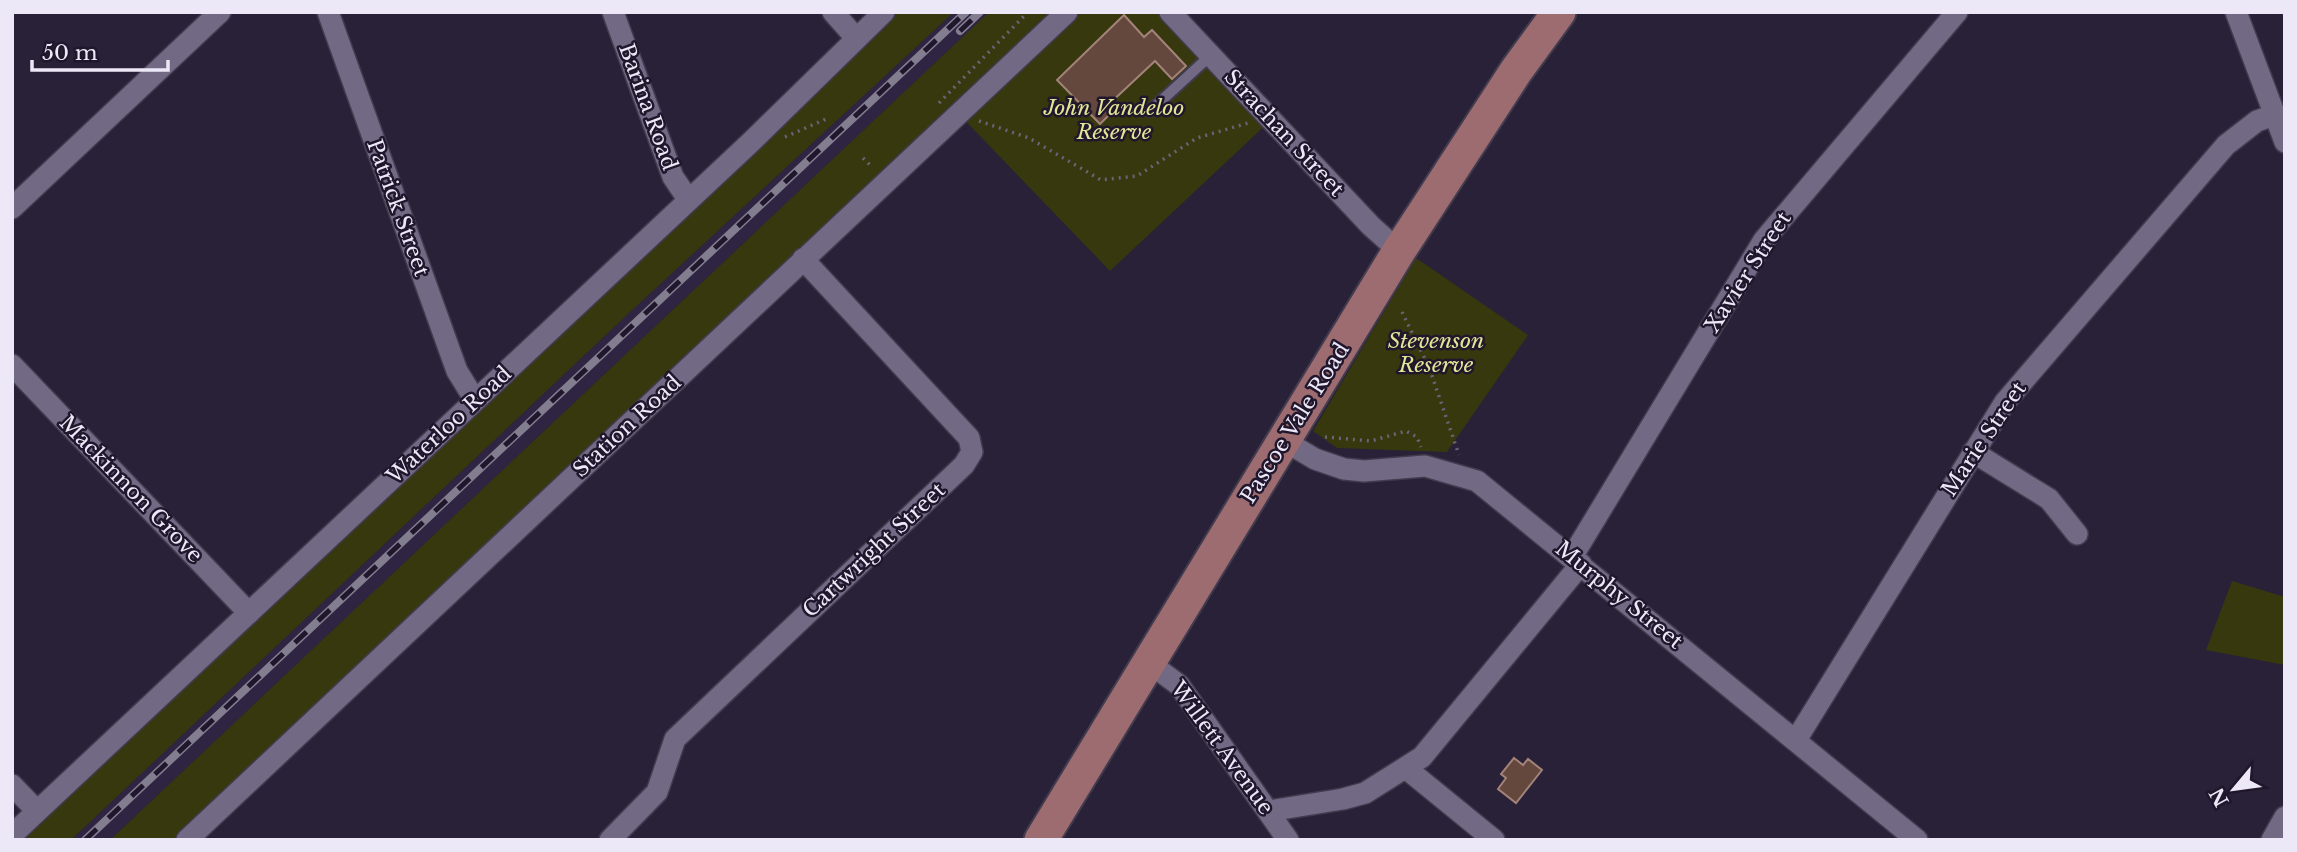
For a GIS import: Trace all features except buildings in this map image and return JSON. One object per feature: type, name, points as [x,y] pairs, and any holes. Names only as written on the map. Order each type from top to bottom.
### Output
[{"type":"main road","name":"Pascoe Vale Road","points":[[1041,840],[1399,251],[1516,71],[1558,13]]},
{"type":"street","points":[[12,208],[220,12]]},
{"type":"street","name":"Patrick Street","points":[[328,12],[457,371],[475,400]]},
{"type":"street","name":"Barina Road","points":[[613,12],[673,177],[688,199]]},
{"type":"street","points":[[833,12],[856,38]]},
{"type":"street","name":"Waterloo Road","points":[[12,835],[884,12]]},
{"type":"street","name":"Station Road","points":[[187,840],[1067,12]]},
{"type":"street","name":"Strachan Street","points":[[1171,12],[1371,226],[1399,251]]},
{"type":"street","name":"Xavier Street","points":[[1269,811],[1354,796],[1407,769],[1437,740],[1576,561],[1764,240],[1957,12]]},
{"type":"street","points":[[2236,12],[2285,142]]},
{"type":"street","name":"Marie Street","points":[[1796,740],[2004,402],[2226,145],[2257,121],[2274,115]]},
{"type":"street","name":"Cartwright Street","points":[[610,840],[657,792],[675,739],[964,465],[972,452],[970,438],[803,259]]},
{"type":"street","name":"Mackinnon Grove","points":[[12,365],[249,613]]},
{"type":"street","name":"Murphy Street","points":[[1283,440],[1335,467],[1364,471],[1425,466],[1469,478],[1488,489],[1917,840]]},
{"type":"street","points":[[1973,452],[2049,499],[2077,534]]},
{"type":"street","name":"Willett Avenue","points":[[1148,662],[1179,685],[1288,840]]},
{"type":"street","points":[[1407,769],[1494,840]]},
{"type":"street","points":[[12,785],[37,811]]},
{"type":"street","points":[[2272,840],[2285,817]]},
{"type":"lane","points":[[1150,111],[1211,55]]},
{"type":"path","points":[[936,107],[1028,12]]},
{"type":"path","points":[[977,120],[1029,138],[1101,180],[1137,176],[1197,138],[1269,116]]},
{"type":"path","points":[[863,158],[875,170]]},
{"type":"path","points":[[1402,312],[1429,367],[1460,457]]},
{"type":"path","points":[[1325,437],[1371,441],[1406,431],[1417,437],[1422,449]]},
{"type":"shaded area","points":[[954,12],[989,12],[110,840],[71,840],[628,314]]},
{"type":"green space","points":[[898,12],[954,12],[628,314],[71,840],[22,840]]},
{"type":"green space","points":[[989,12],[1053,12],[173,840],[110,840]]},
{"type":"green space","name":"John Vandeloo Reserve","points":[[1055,12],[1169,12],[1272,119],[1110,271],[954,109]]},
{"type":"green space","name":"Stevenson Reserve","points":[[1416,258],[1528,335],[1447,452],[1337,448],[1313,431]]},
{"type":"green space","points":[[2232,581],[2285,597],[2285,665],[2206,650]]},
{"type":"railway","points":[[85,840],[966,12]]},
{"type":"railway","points":[[960,31],[980,12]]}]
